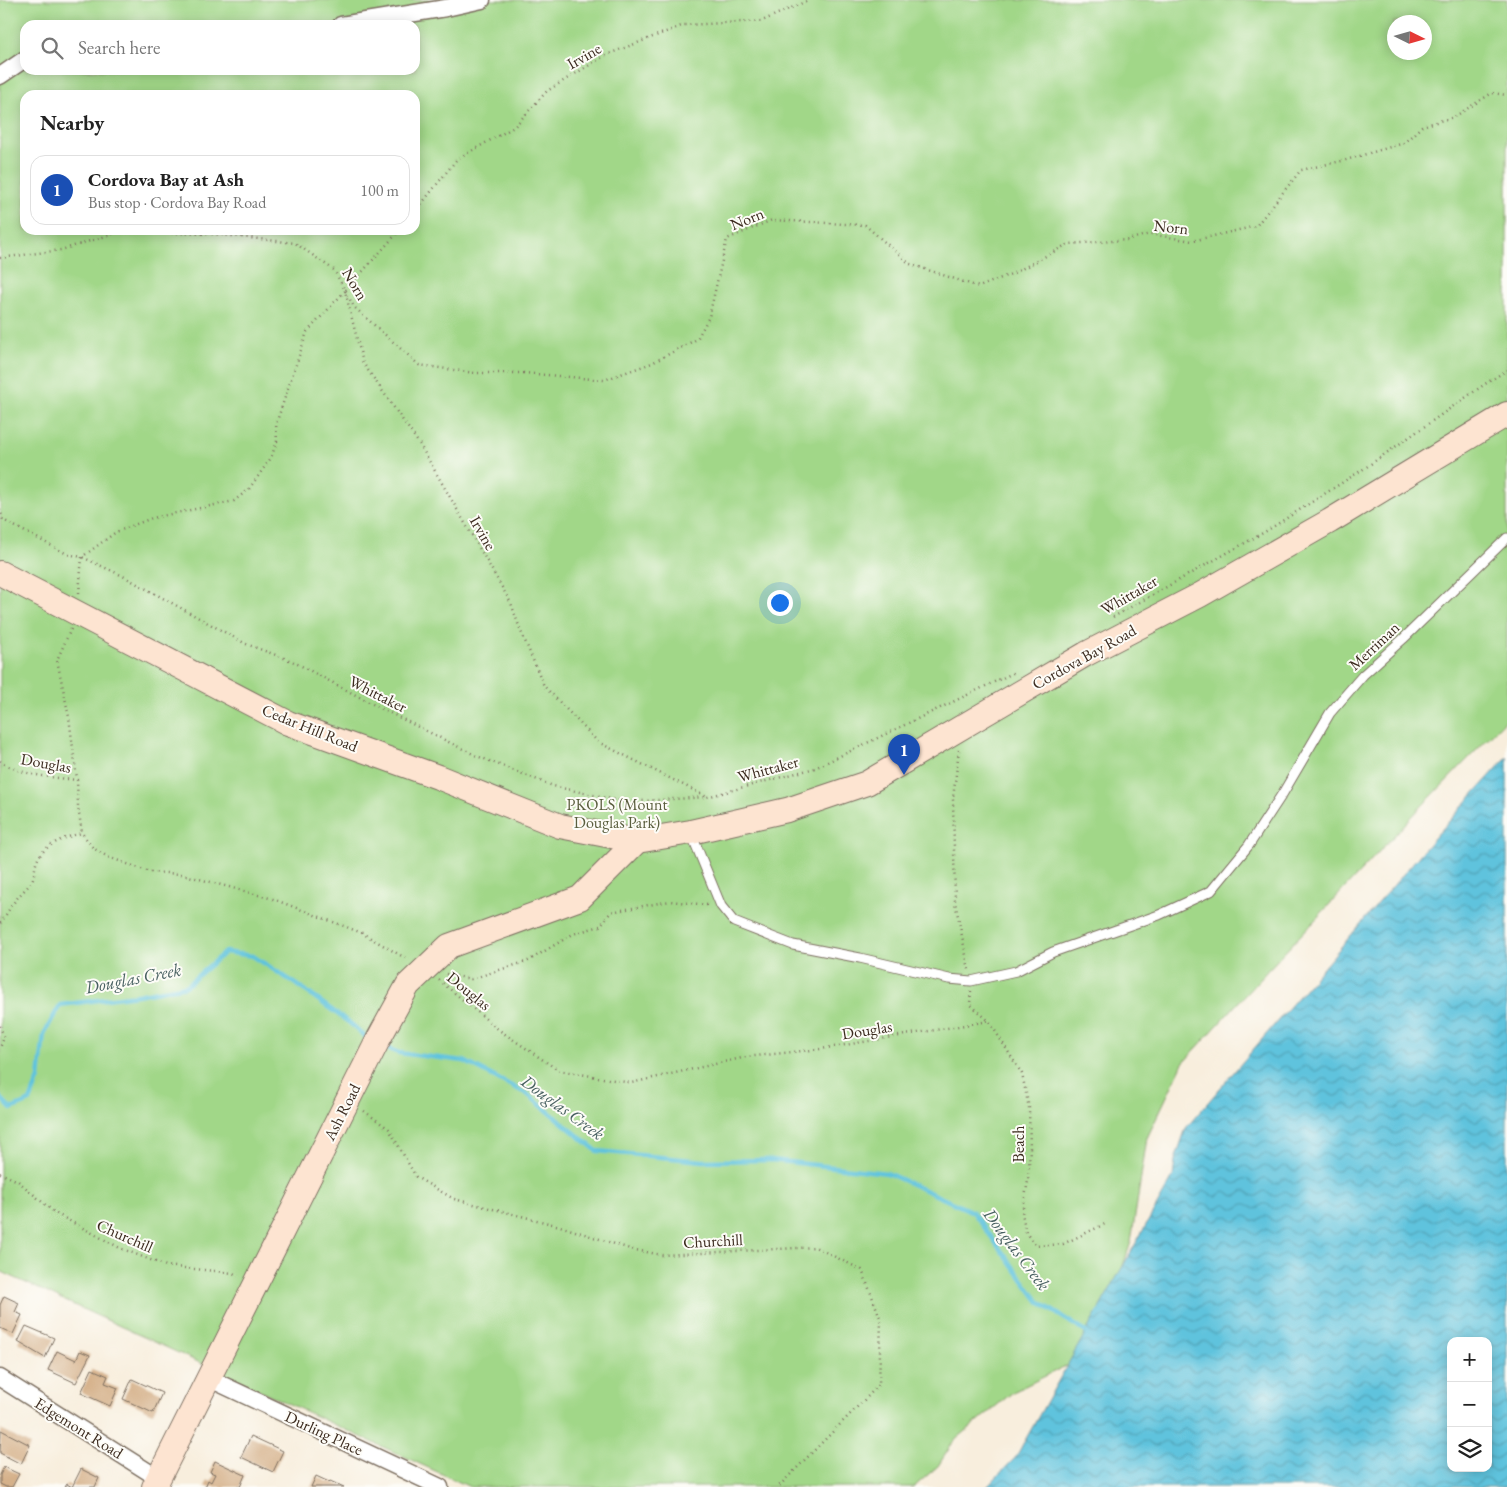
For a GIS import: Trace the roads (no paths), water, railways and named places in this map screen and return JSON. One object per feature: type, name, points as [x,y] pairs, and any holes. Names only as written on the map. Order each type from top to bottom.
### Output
[{"type":"main road","name":"Cordova Bay Road","points":[[637,842],[691,832],[786,810],[867,783],[1086,654],[1200,595],[1330,521],[1507,414]]},
{"type":"main road","name":"Cedar Hill Road","points":[[0,573],[288,723],[438,777],[560,826],[637,842]]},
{"type":"main road","name":"Ash Road","points":[[156,1483],[348,1100],[408,985],[449,946],[580,898],[637,842]]},
{"type":"street","points":[[372,20],[482,0]]},
{"type":"street","points":[[0,76],[20,62]]},
{"type":"street","name":"Edgemont Road","points":[[0,1378],[156,1483]]},
{"type":"street","name":"Durling Place","points":[[208,1378],[440,1487]]},
{"type":"lane","name":"Merriman","points":[[691,832],[721,906],[734,922],[793,945],[860,958],[948,979],[971,981],[1016,971],[1053,952],[1159,915],[1211,891],[1249,845],[1283,793],[1330,713],[1363,674],[1424,620],[1507,538]]},
{"type":"water","points":[[1507,757],[1507,1487],[987,1487],[1016,1457],[1173,1177],[1175,1160],[1186,1128],[1435,837]]},
{"type":"waterway","name":"Douglas Creek","points":[[0,1097],[11,1109],[30,1101],[39,1078],[44,1034],[60,1005],[137,995],[186,986],[225,952],[253,956],[299,986],[351,1024],[370,1041]]},
{"type":"waterway","name":"Douglas Creek","points":[[382,1046],[399,1053],[464,1061],[527,1094],[597,1151],[703,1161],[771,1160],[887,1173],[973,1212],[1039,1302],[1086,1332]]},
{"type":"place","name":"Cordova Bay at Ash","points":[[904,775]]},
{"type":"park label","name":"PKOLS (Mount Douglas Park)","points":[[617,813]]}]
